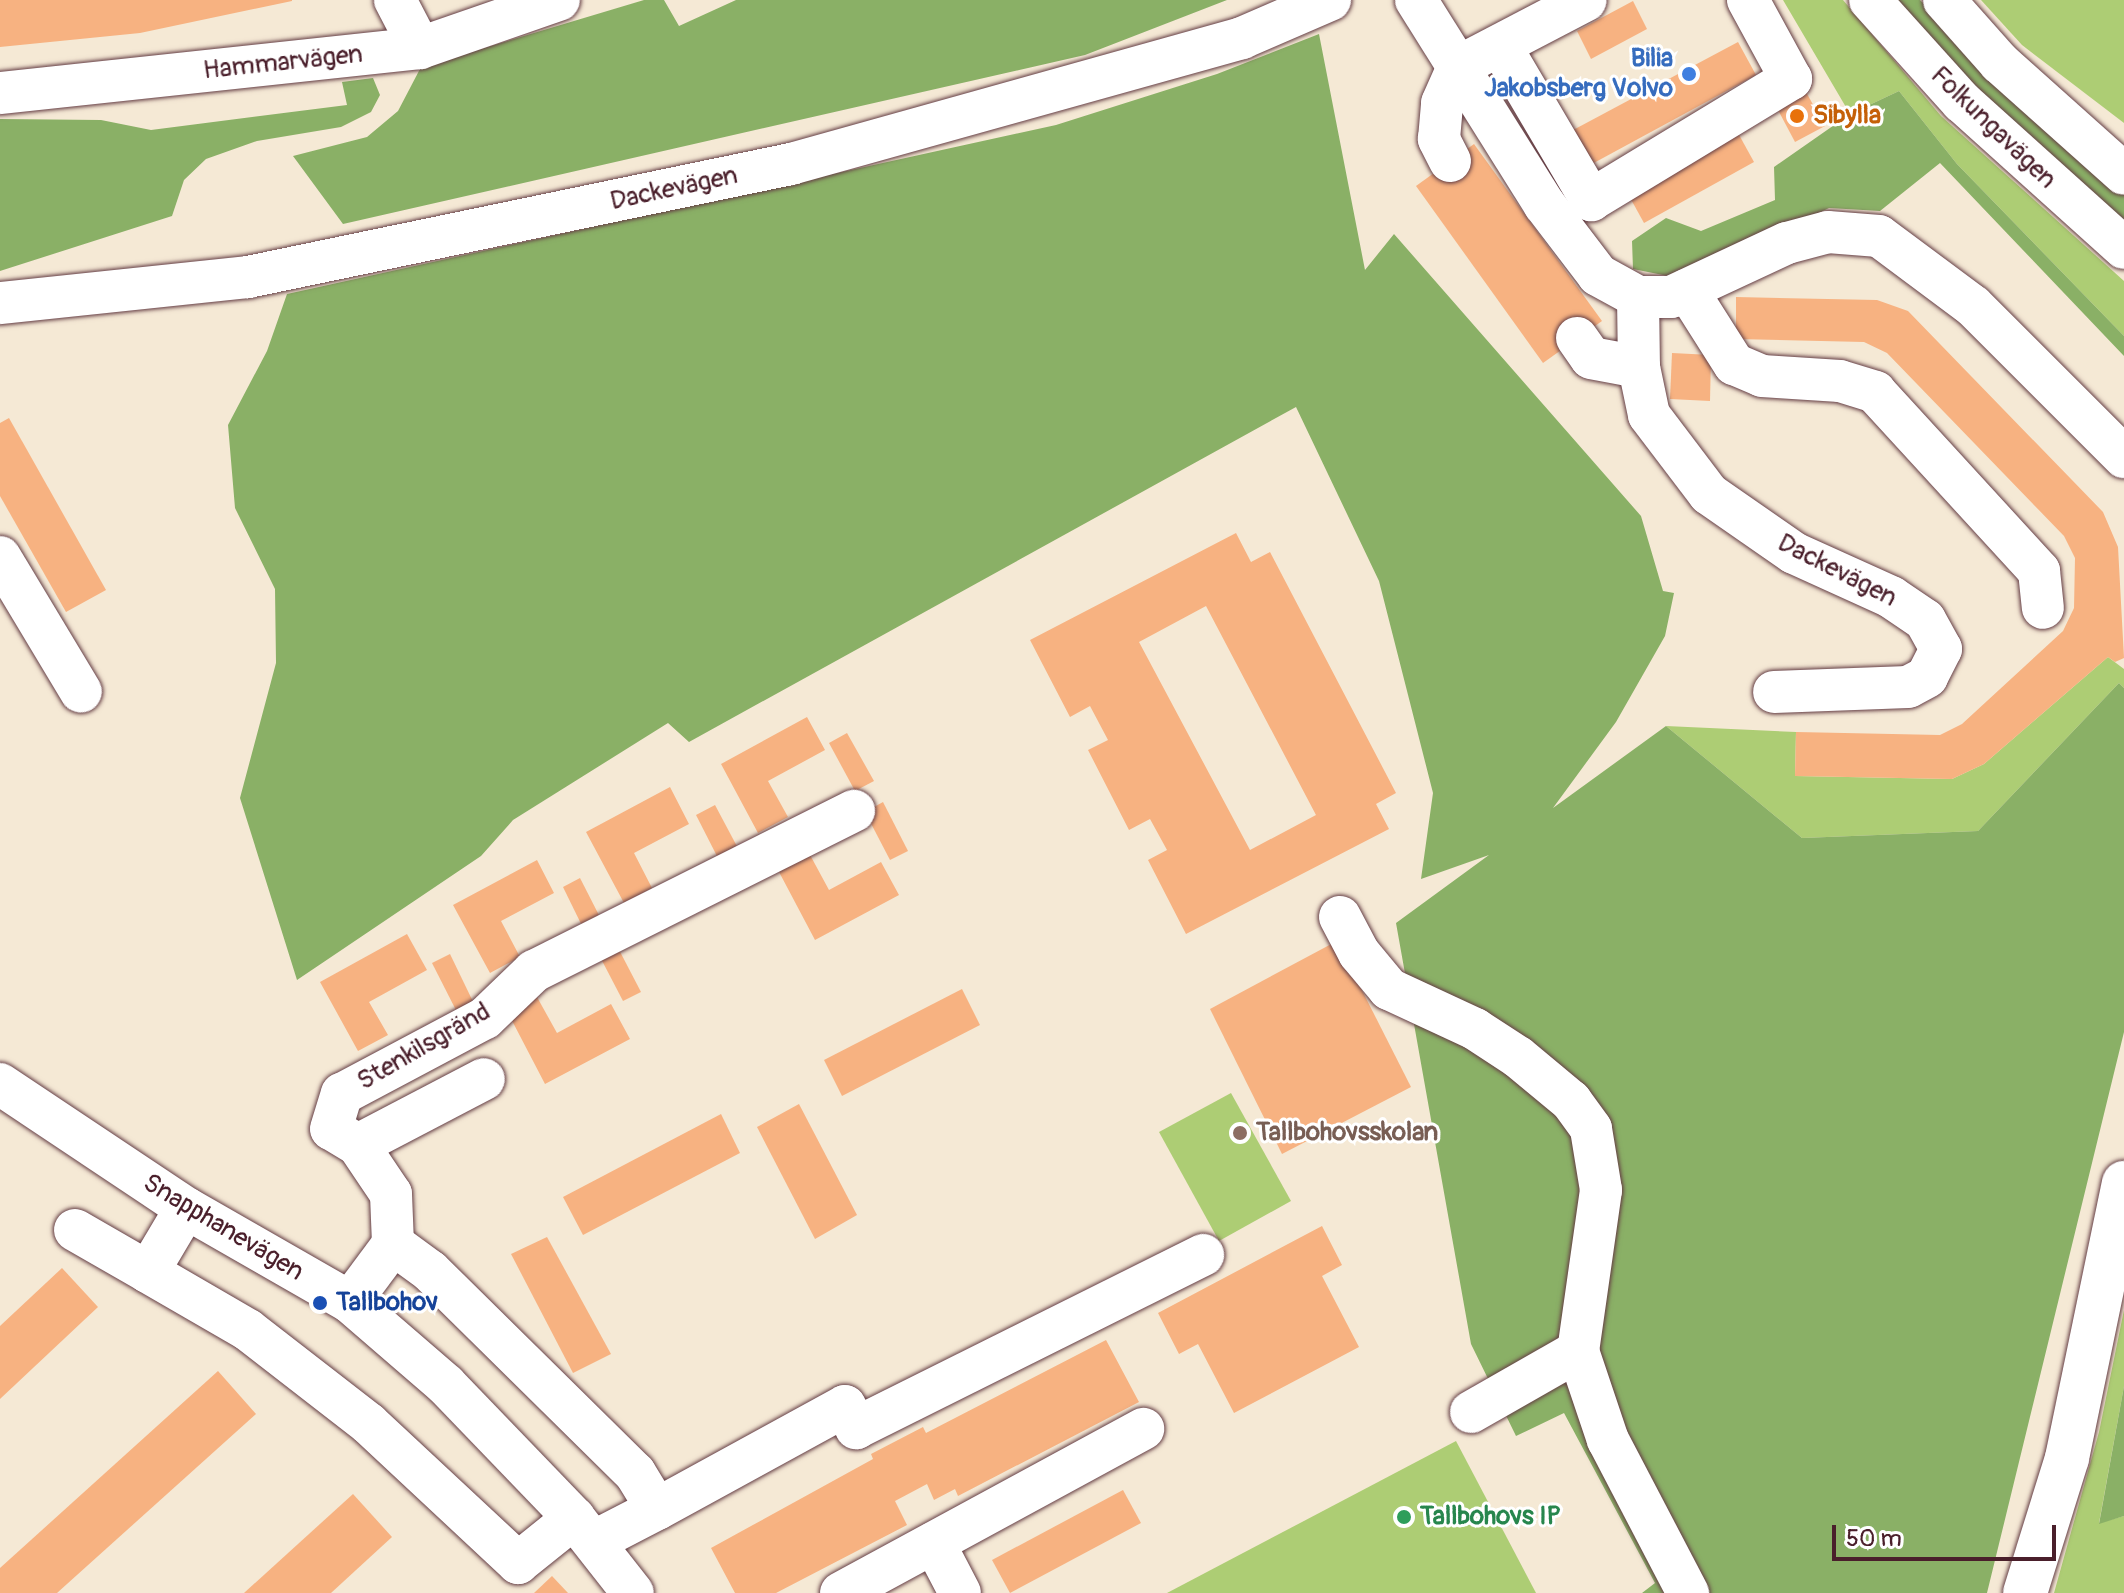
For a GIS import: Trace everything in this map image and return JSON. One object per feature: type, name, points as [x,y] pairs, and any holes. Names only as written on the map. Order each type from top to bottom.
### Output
[{"type":"highway","points":[[2025,1593],[2067,1458],[2124,1183]]},
{"type":"street","points":[[395,0],[420,48]]},
{"type":"street","name":"Hammarvägen","points":[[0,93],[420,48],[559,0]]},
{"type":"street","name":"Dackevägen","points":[[0,303],[248,277],[791,164],[1242,38],[1330,0]]},
{"type":"street","points":[[1416,0],[1544,204],[1598,275],[1638,297],[1671,297],[1787,243],[1828,232],[1879,236],[1973,306],[2124,457]]},
{"type":"street","points":[[1450,161],[1439,139],[1442,103],[1458,67],[1586,0]]},
{"type":"street","points":[[1501,47],[1591,200],[1791,79],[1748,0]]},
{"type":"street","name":"Folkungavägen","points":[[1870,0],[1962,102],[2124,248]]},
{"type":"street","name":"Folkungavägen","points":[[1944,0],[2000,63],[2124,174]]},
{"type":"street","points":[[1687,290],[1734,364],[1762,376],[1840,381],[1875,392],[2039,571],[2043,608]]},
{"type":"street","name":"Dackevägen","points":[[1638,297],[1639,367],[1649,415],[1709,494],[1794,553],[1891,597],[1925,620],[1941,649],[1927,677],[1908,687],[1774,692]]},
{"type":"street","points":[[1577,338],[1591,358],[1639,367]]},
{"type":"street","points":[[0,557],[81,692]]},
{"type":"street","name":"Stenkilsgränd","points":[[393,1244],[391,1194],[358,1145],[331,1129],[342,1094],[485,1018],[534,971],[641,930],[854,811]]},
{"type":"street","points":[[1340,917],[1359,953],[1389,989],[1475,1029],[1518,1057],[1571,1101],[1591,1129],[1601,1190],[1578,1351],[1608,1440],[1688,1593]]},
{"type":"street","points":[[358,1145],[484,1079]]},
{"type":"street","name":"Snapphanevägen","points":[[0,1084],[186,1208],[350,1302],[446,1385],[584,1530],[633,1593]]},
{"type":"street","points":[[148,1272],[186,1208]]},
{"type":"street","points":[[75,1230],[248,1330],[369,1424],[518,1563],[584,1530],[657,1509],[845,1406],[856,1428],[1203,1255]]},
{"type":"street","points":[[350,1302],[393,1244],[430,1271],[635,1473],[657,1509]]},
{"type":"street","points":[[1471,1412],[1578,1351]]},
{"type":"street","points":[[841,1593],[1143,1429]]},
{"type":"street","points":[[934,1543],[960,1593]]},
{"type":"green space","points":[[644,0],[664,0],[679,26],[736,0],[1227,0],[1085,55],[343,224],[293,156],[367,137],[398,111],[421,67]]},
{"type":"green space","points":[[1783,0],[1843,0],[1941,116],[2124,281],[2124,336],[1957,164],[1899,91],[1850,114]]},
{"type":"green space","points":[[1883,0],[1920,0],[1993,76],[2124,190],[2124,222],[1974,93]]},
{"type":"green space","points":[[1981,0],[2124,0],[2124,123],[2022,45]]},
{"type":"green space","points":[[1319,34],[1365,270],[1394,234],[1641,516],[1663,591],[1674,593],[1665,636],[1616,722],[1553,808],[1666,726],[1802,838],[1978,831],[2119,683],[2124,688],[2124,1032],[1987,1593],[1642,1593],[1655,1583],[1564,1413],[1516,1436],[1471,1344],[1396,923],[1489,855],[1421,879],[1433,793],[1379,581],[1296,407],[689,742],[668,723],[513,820],[481,856],[297,980],[240,798],[276,663],[275,589],[235,508],[228,425],[267,351],[287,294],[1056,125],[1217,74]]},
{"type":"green space","points":[[373,78],[380,95],[371,112],[341,127],[257,141],[206,159],[184,180],[172,216],[0,271],[0,119],[101,120],[151,130],[347,105],[342,82]]},
{"type":"green space","points":[[1899,91],[1957,164],[2124,336],[2124,356],[1940,163],[1880,211],[1829,208],[1683,279],[1633,269],[1632,241],[1666,218],[1701,231],[1775,200],[1774,167],[1850,114]]},
{"type":"green space","points":[[2108,657],[2124,669],[2124,688],[2119,683],[1978,831],[1802,838],[1666,726],[1796,732],[1795,776],[1952,779],[1984,764]]},
{"type":"green space","points":[[1231,1093],[1291,1201],[1219,1241],[1159,1132]]},
{"type":"green space","points":[[2124,1310],[2124,1386],[2099,1523],[2124,1516],[2124,1593],[2054,1593],[2099,1432]]},
{"type":"green space","points":[[2124,1386],[2124,1516],[2099,1524]]},
{"type":"green space","name":"Tallbohovs IP","points":[[1456,1441],[1536,1593],[1167,1593]]},
{"type":"building","points":[[0,0],[292,1],[140,33],[0,47]]},
{"type":"building","points":[[1633,1],[1647,29],[1591,59],[1577,31]]},
{"type":"building","points":[[1738,42],[1756,75],[1579,171],[1560,137]]},
{"type":"building","points":[[1806,92],[1825,126],[1795,142],[1777,108]]},
{"type":"building","points":[[1738,133],[1754,162],[1644,223],[1628,194]]},
{"type":"building","points":[[1474,144],[1602,321],[1543,363],[1416,186]]},
{"type":"building","points":[[1736,297],[1877,300],[1908,311],[2103,512],[2118,547],[2124,658],[2115,662],[2108,657],[1984,764],[1952,779],[1795,776],[1796,732],[1940,735],[1962,724],[2063,631],[2074,608],[2075,558],[2064,536],[1887,353],[1864,342],[1736,339]]},
{"type":"building","points":[[1672,353],[1711,355],[1710,401],[1670,399]]},
{"type":"building","points":[[9,418],[106,590],[66,612],[0,496],[0,423]]},
{"type":"building","points":[[1236,533],[1251,562],[1270,552],[1396,793],[1376,804],[1389,829],[1186,934],[1148,860],[1167,850],[1150,819],[1129,830],[1088,750],[1108,740],[1090,706],[1070,717],[1030,640]],"holes":[[[1206,606],[1316,815],[1250,850],[1139,642]]]},
{"type":"building","points":[[807,717],[825,750],[768,781],[788,817],[758,833],[721,764]]},
{"type":"building","points":[[847,733],[874,781],[855,791],[829,743]]},
{"type":"building","points":[[670,787],[689,824],[634,853],[652,888],[624,903],[586,832]]},
{"type":"building","points":[[883,802],[908,851],[890,860],[865,812]]},
{"type":"building","points":[[715,805],[740,852],[720,862],[696,815]]},
{"type":"building","points":[[809,853],[829,890],[881,862],[899,895],[815,940],[778,870]]},
{"type":"building","points":[[537,860],[554,893],[501,921],[520,957],[490,973],[453,905]]},
{"type":"building","points":[[580,878],[604,925],[586,934],[563,887]]},
{"type":"building","points":[[407,934],[427,970],[369,1002],[388,1035],[358,1051],[320,982]]},
{"type":"building","points":[[1337,941],[1411,1087],[1282,1154],[1210,1009]]},
{"type":"building","points":[[616,944],[641,992],[623,1001],[598,953]]},
{"type":"building","points":[[450,954],[478,1012],[461,1020],[432,963]]},
{"type":"building","points":[[962,989],[980,1025],[842,1096],[824,1060]]},
{"type":"building","points":[[537,997],[557,1033],[611,1004],[630,1039],[545,1084],[508,1013]]},
{"type":"building","points":[[799,1104],[857,1215],[815,1239],[757,1127]]},
{"type":"building","points":[[721,1114],[740,1153],[583,1235],[563,1197]]},
{"type":"building","points":[[1322,1226],[1342,1265],[1322,1276],[1359,1347],[1234,1413],[1198,1344],[1179,1354],[1158,1313]]},
{"type":"building","points":[[547,1237],[611,1354],[573,1373],[511,1254]]},
{"type":"building","points":[[62,1268],[98,1307],[0,1399],[0,1326]]},
{"type":"building","points":[[1106,1340],[1139,1402],[958,1496],[955,1489],[934,1500],[927,1484],[895,1501],[907,1525],[776,1593],[735,1593],[711,1548],[873,1459],[871,1454],[923,1427],[926,1433]]},
{"type":"building","points":[[218,1371],[256,1414],[57,1593],[0,1593],[0,1568]]},
{"type":"building","points":[[1123,1490],[1141,1523],[1010,1593],[992,1560]]},
{"type":"building","points":[[353,1494],[392,1537],[331,1593],[244,1593]]},
{"type":"building","points":[[552,1576],[568,1593],[534,1593]]},
{"type":"place","name":"Bilia Jakobsberg Volvo","points":[[1689,74]]},
{"type":"place","name":"Sibylla","points":[[1797,116]]},
{"type":"place","name":"Tallbohovsskolan","points":[[1240,1133]]},
{"type":"place","name":"Tallbohov","points":[[320,1303]]},
{"type":"place","name":"Tallbohovs IP","points":[[1404,1517]]}]
